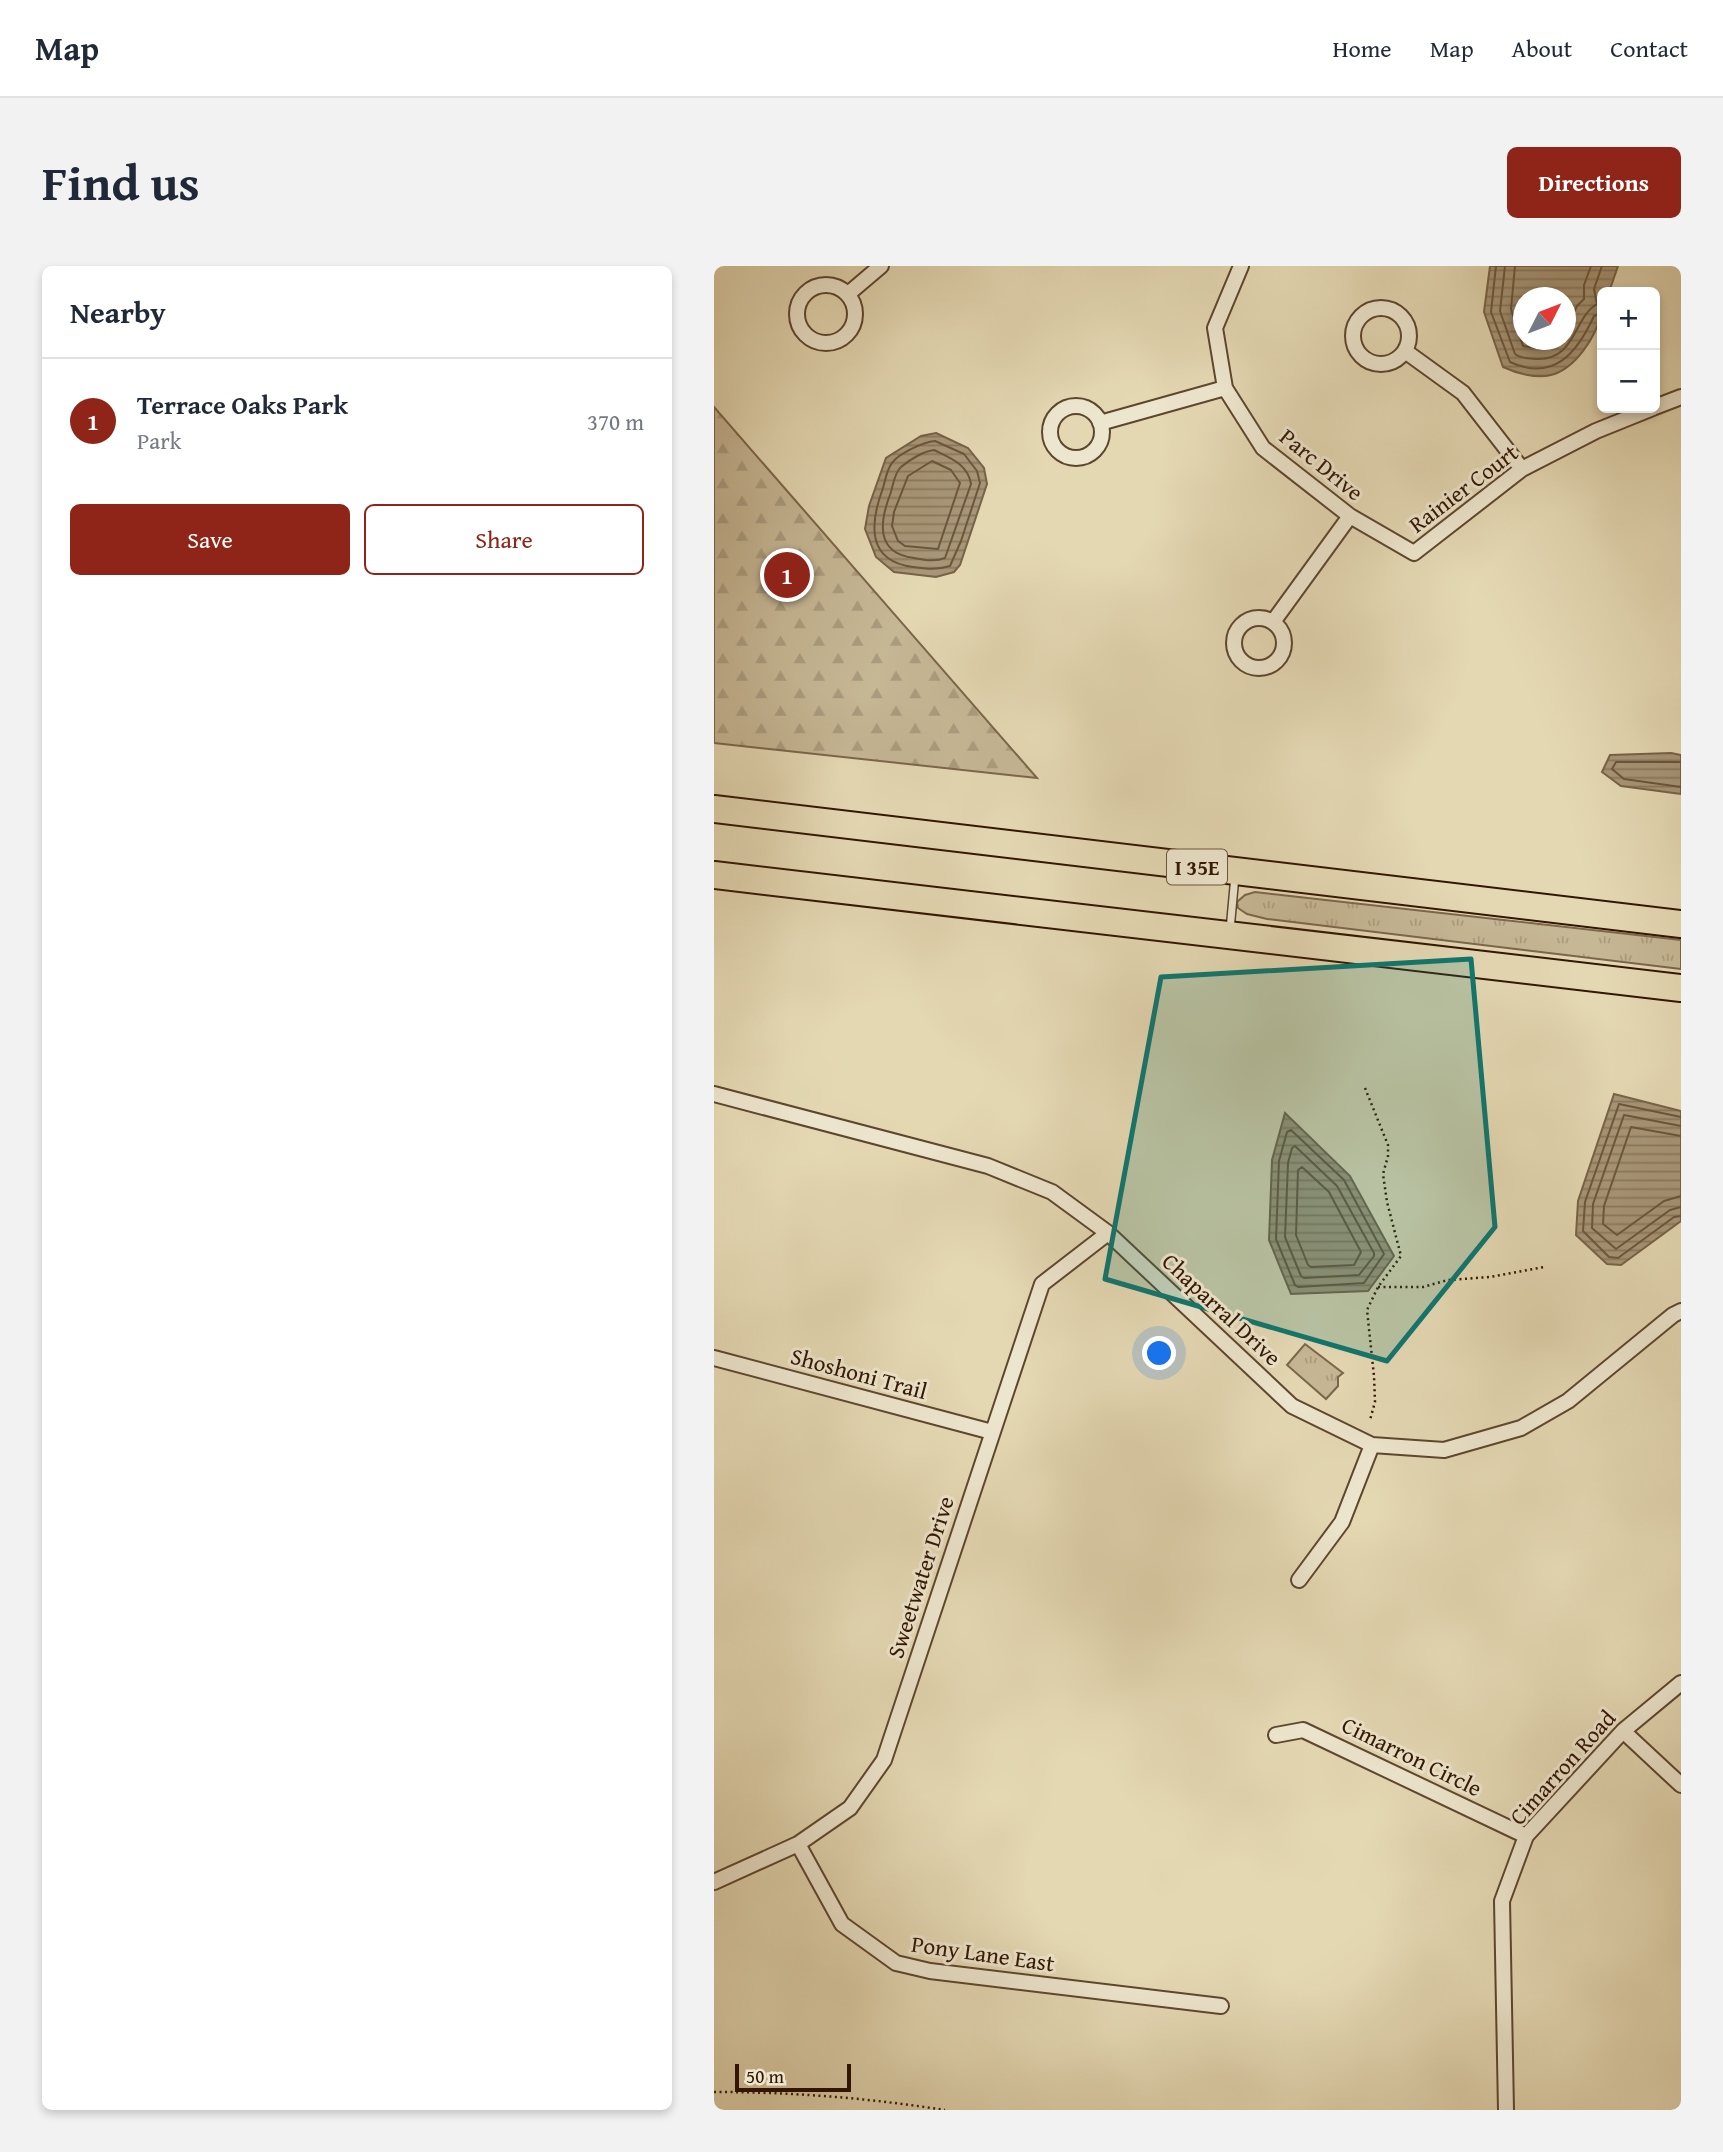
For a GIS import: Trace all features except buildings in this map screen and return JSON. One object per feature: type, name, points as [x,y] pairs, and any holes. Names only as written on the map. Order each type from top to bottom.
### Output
[{"type":"highway","name":"I 35E","points":[[714,809],[1681,924]]},
{"type":"highway","points":[[714,875],[1681,988]]},
{"type":"street","points":[[848,294],[881,266]]},
{"type":"street","name":"Parc Drive","points":[[1241,266],[1215,328],[1225,387],[1263,448],[1350,516],[1414,553]]},
{"type":"street","points":[[830,284],[848,294],[855,305],[856,316],[854,326],[848,334],[833,343],[823,343],[806,335],[798,322],[797,312],[805,293],[819,285],[830,284]]},
{"type":"street","points":[[1375,309],[1397,313],[1405,320],[1409,330],[1405,351],[1398,359],[1388,364],[1366,360],[1358,352],[1354,342],[1358,321],[1365,313],[1375,309]]},
{"type":"street","points":[[1405,351],[1463,393],[1522,469]]},
{"type":"street","points":[[1100,423],[1225,387]]},
{"type":"street","name":"Rainier Court","points":[[1660,405],[1681,397]]},
{"type":"street","name":"Rainier Court","points":[[1414,553],[1522,469],[1596,431],[1640,413]]},
{"type":"street","points":[[1273,622],[1350,516]]},
{"type":"street","name":"Chaparral Drive","points":[[714,1094],[988,1166],[1052,1192],[1108,1233],[1292,1406],[1372,1445],[1444,1450],[1521,1428],[1568,1401],[1681,1311]]},
{"type":"street","name":"Sweetwater Drive","points":[[714,1882],[797,1844],[849,1808],[884,1760],[1042,1284],[1108,1233]]},
{"type":"street","name":"Shoshoni Trail","points":[[714,1358],[992,1432]]},
{"type":"street","points":[[1298,1580],[1342,1522],[1372,1445]]},
{"type":"street","name":"Cimarron Road","points":[[1506,2110],[1502,1901],[1526,1836],[1623,1731],[1681,1683]]},
{"type":"street","name":"Cimarron Circle","points":[[1276,1735],[1303,1730],[1526,1836]]},
{"type":"street","points":[[1623,1731],[1681,1785]]},
{"type":"street","name":"Pony Lane East","points":[[797,1844],[842,1924],[896,1963],[930,1971],[1221,2006]]},
{"type":"lane","points":[[1229,936],[1235,872]]},
{"type":"path","points":[[1366,1087],[1388,1145],[1383,1174],[1401,1256],[1377,1287],[1367,1310],[1375,1402],[1370,1420]]},
{"type":"path","points":[[1377,1287],[1423,1287],[1448,1280],[1490,1277],[1544,1267]]},
{"type":"path","points":[[714,2092],[836,2096],[945,2110]]},
{"type":"highlighted area","points":[[1471,959],[1495,1227],[1387,1361],[1105,1279],[1161,977]]},
{"type":"green space","points":[[714,407],[1037,778],[714,743]]},
{"type":"green space","points":[[1255,892],[1681,940],[1681,969],[1267,919],[1247,914],[1238,908],[1237,902],[1245,895]]},
{"type":"green space","points":[[1305,1344],[1343,1373],[1338,1377],[1338,1386],[1326,1399],[1287,1365]]},
{"type":"water","points":[[1490,266],[1618,266],[1611,287],[1597,287],[1597,325],[1576,359],[1560,372],[1551,375],[1526,375],[1503,367],[1484,312]]},
{"type":"water","points":[[936,433],[968,448],[984,468],[987,484],[960,565],[954,572],[936,577],[894,572],[876,557],[865,529],[869,506],[886,458],[921,436]]},
{"type":"water","points":[[1610,755],[1681,755],[1681,794],[1621,786],[1602,772]]},
{"type":"water","points":[[1614,1094],[1681,1111],[1681,1221],[1621,1265],[1607,1264],[1576,1235],[1578,1201]]},
{"type":"water","points":[[1285,1113],[1350,1176],[1394,1256],[1368,1291],[1291,1294],[1269,1240],[1272,1160]]},
{"type":"place","name":"Terrace Oaks Park","points":[[787,575]]}]
